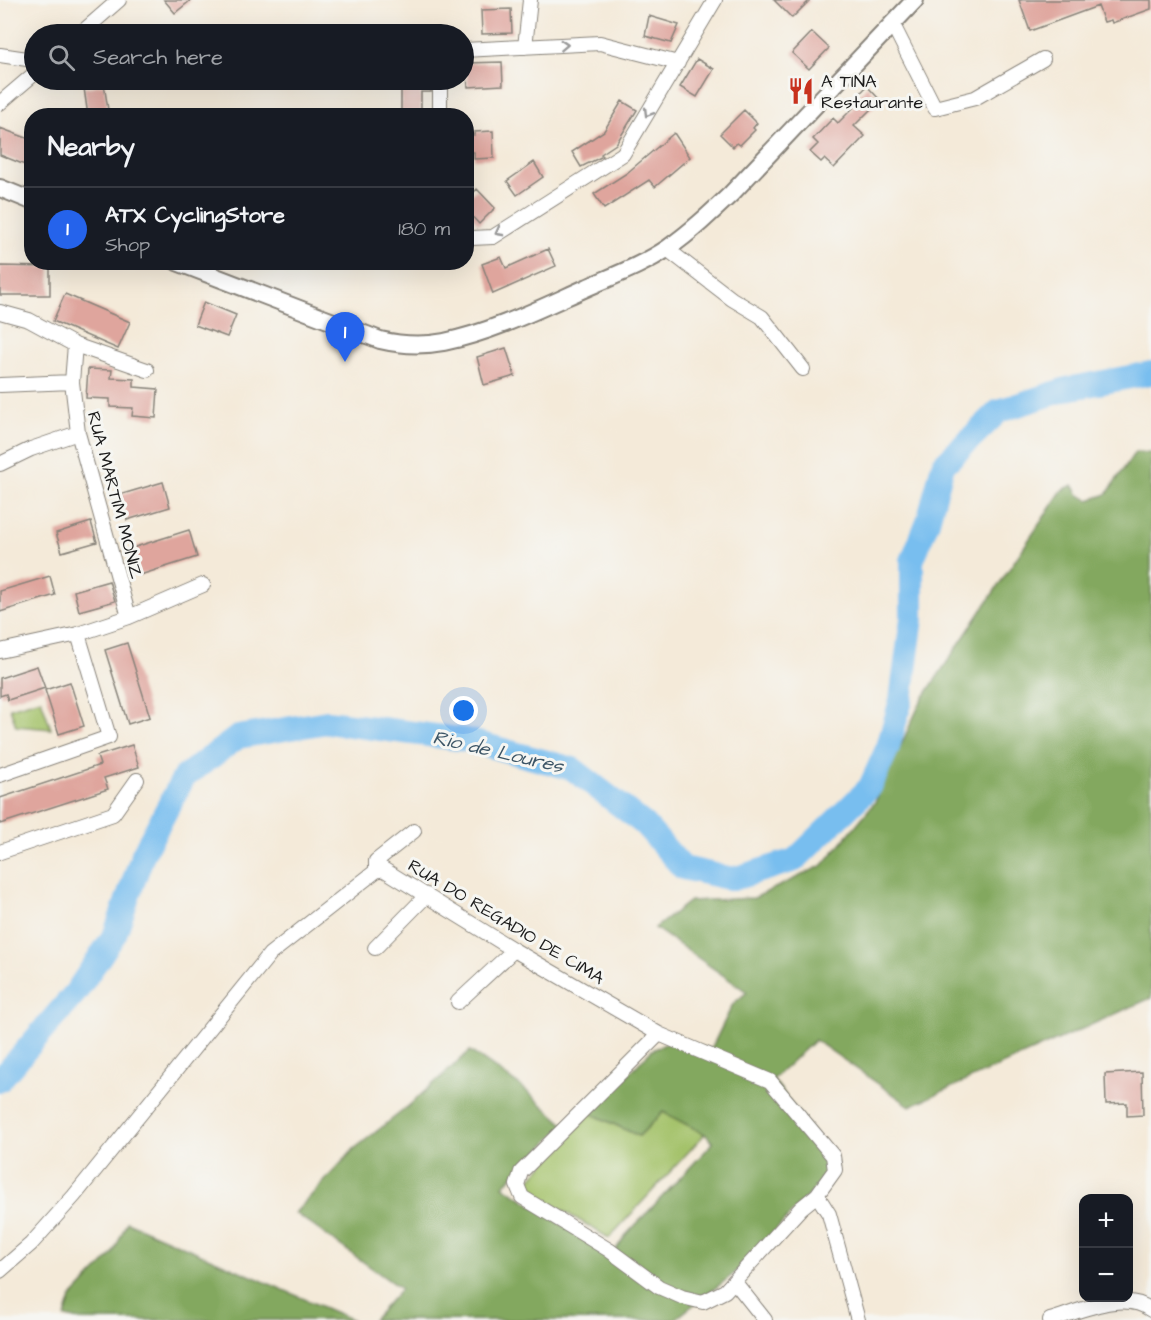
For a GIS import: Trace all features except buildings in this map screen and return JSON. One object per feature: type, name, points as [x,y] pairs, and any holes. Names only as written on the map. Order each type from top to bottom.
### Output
[{"type":"main road","points":[[197,270],[361,335],[409,345],[443,342],[536,310],[640,264],[667,249],[731,194],[903,8]]},
{"type":"main road","points":[[0,189],[24,198]]},
{"type":"street","points":[[525,46],[530,0]]},
{"type":"street","points":[[474,238],[493,237],[623,154],[715,0]]},
{"type":"street","points":[[90,24],[113,2]]},
{"type":"street","points":[[903,8],[935,108],[975,98],[1043,59]]},
{"type":"street","points":[[474,49],[600,43],[678,63]]},
{"type":"street","points":[[0,55],[24,59]]},
{"type":"street","points":[[0,103],[24,83]]},
{"type":"street","points":[[440,90],[440,108]]},
{"type":"street","points":[[667,249],[732,300],[762,317],[803,369]]},
{"type":"street","points":[[0,312],[29,320],[75,345],[147,370]]},
{"type":"street","name":"RUA MARTIM MONIZ","points":[[75,345],[72,382],[78,433],[129,617]]},
{"type":"street","points":[[0,385],[72,382]]},
{"type":"street","points":[[0,464],[31,449],[78,433]]},
{"type":"street","points":[[0,651],[78,634],[129,617],[203,585]]},
{"type":"street","points":[[0,775],[109,737],[78,634]]},
{"type":"street","points":[[0,852],[114,814],[137,780]]},
{"type":"street","points":[[0,1271],[31,1244],[74,1196],[270,954],[376,871],[376,861],[414,831]]},
{"type":"street","name":"RUA DO REGADIO DE CIMA","points":[[376,871],[383,869],[514,950],[659,1034],[770,1081],[833,1156],[835,1170],[817,1195],[801,1208],[725,1291],[703,1302],[681,1297],[659,1287],[609,1250],[522,1197],[517,1185],[521,1172],[659,1034]]},
{"type":"street","points":[[375,948],[428,895]]},
{"type":"street","points":[[458,1002],[514,950]]},
{"type":"street","points":[[817,1195],[829,1214],[858,1320]]},
{"type":"street","points":[[734,1281],[765,1320]]},
{"type":"street","points":[[1050,1320],[1117,1301],[1144,1304],[1151,1310]]},
{"type":"green space","points":[[1135,452],[1151,453],[1151,998],[910,1106],[815,1040],[773,1079],[831,1157],[827,1176],[735,1273],[674,1320],[373,1320],[401,1289],[295,1213],[354,1149],[405,1109],[470,1051],[522,1087],[565,1125],[503,1186],[611,1257],[625,1236],[713,1143],[705,1134],[663,1112],[639,1136],[590,1113],[652,1050],[669,1042],[711,1049],[733,1004],[747,992],[655,928],[690,901],[754,898],[823,865],[875,802],[921,701],[1062,490],[1073,485],[1079,495],[1089,500],[1107,494]]},
{"type":"green space","points":[[41,699],[51,729],[16,726],[10,708]]},
{"type":"green space","points":[[663,1112],[705,1134],[609,1238],[523,1187],[590,1113],[639,1136]]},
{"type":"green space","points":[[127,1222],[353,1320],[81,1320],[65,1317],[71,1298],[113,1254]]},
{"type":"waterway","name":"Rio de Loures","points":[[0,1080],[76,992],[115,934],[143,854],[184,777],[238,737],[327,722],[467,740],[573,769],[644,824],[683,868],[733,879],[795,860],[870,787],[888,747],[901,700],[912,618],[912,561],[928,521],[943,465],[999,411],[1067,389],[1151,373]]},
{"type":"place","name":"A TINA Restaurante","points":[[801,91]]},
{"type":"place","name":"ATX CyclingStore","points":[[345,362]]}]
